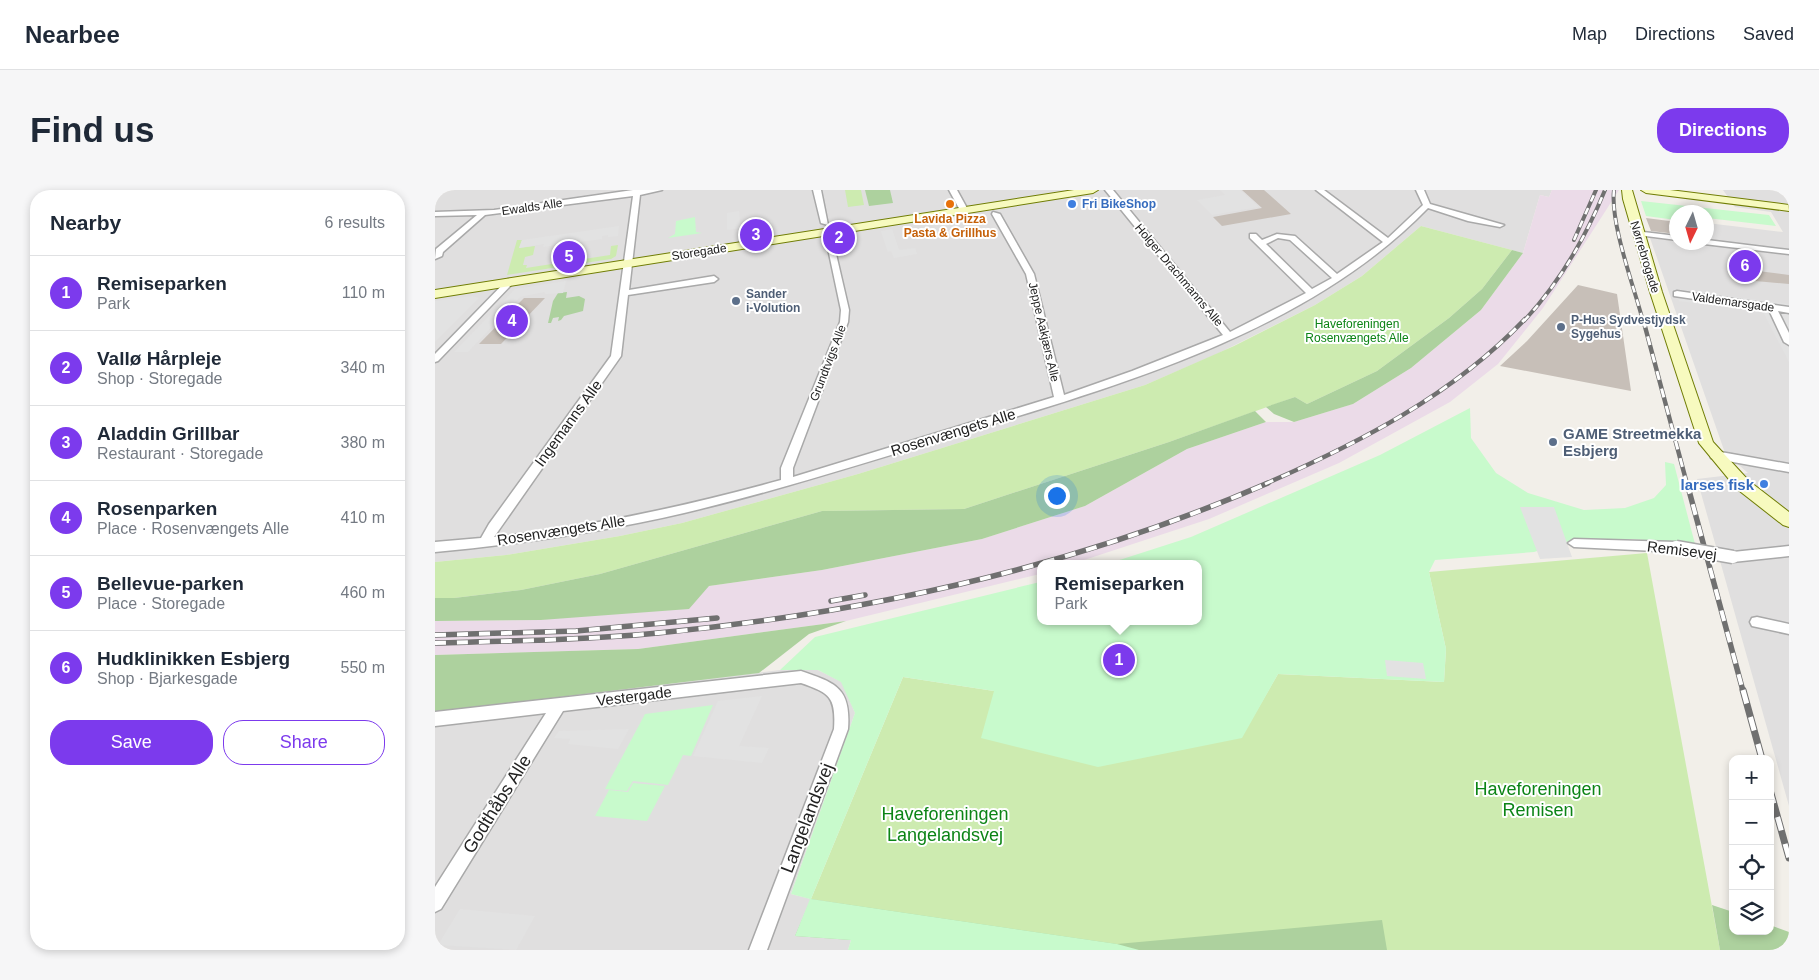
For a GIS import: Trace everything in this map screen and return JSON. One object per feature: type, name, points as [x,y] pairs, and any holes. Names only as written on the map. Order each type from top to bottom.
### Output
[{"type":"street","name":"Ewalds Alle","points":[[435,214],[481,214],[637,191],[658,190]]},
{"type":"street","points":[[817,190],[825,223]]},
{"type":"street","points":[[953,190],[964,210]]},
{"type":"street","name":"Storegade","points":[[435,294],[1093,190]]},
{"type":"street","name":"Holger Drachmanns Alle","points":[[1109,190],[1230,337]]},
{"type":"street","points":[[1321,190],[1389,242]]},
{"type":"street","points":[[1420,190],[1427,205],[1471,219],[1500,225]]},
{"type":"street","name":"Nørrebrogade","points":[[1627,190],[1638,234],[1706,443],[1743,485],[1789,521]]},
{"type":"street","points":[[1646,190],[1789,209]]},
{"type":"street","points":[[1654,190],[1710,192],[1726,200]]},
{"type":"street","points":[[1691,190],[1789,202]]},
{"type":"street","name":"Ingemanns Alle","points":[[485,542],[493,527],[616,356],[637,191]]},
{"type":"street","name":"Rosenvængets Alle","points":[[435,546],[485,542],[576,530],[643,518],[719,501],[1060,400],[1159,366],[1230,337],[1312,294],[1389,242],[1427,205]]},
{"type":"street","points":[[435,257],[439,254],[439,251],[481,214]]},
{"type":"street","name":"Jeppe Aakjærs Alle","points":[[996,214],[1030,274],[1060,400]]},
{"type":"street","points":[[1638,234],[1669,237]]},
{"type":"street","points":[[1253,236],[1312,294]]},
{"type":"street","points":[[1261,244],[1277,236],[1292,238],[1337,278]]},
{"type":"street","name":"Grundtvigs Alle","points":[[787,482],[787,468],[844,322],[845,310],[829,241]]},
{"type":"street","points":[[1714,243],[1789,252]]},
{"type":"street","points":[[625,293],[714,279]]},
{"type":"street","points":[[436,357],[511,281]]},
{"type":"street","name":"Valdemarsgade","points":[[1677,294],[1789,310]]},
{"type":"street","points":[[1772,307],[1789,342]]},
{"type":"street","points":[[1715,455],[1789,468]]},
{"type":"street","name":"Remisevej","points":[[1574,543],[1676,547],[1733,557],[1789,551]]},
{"type":"street","points":[[1757,622],[1789,629]]},
{"type":"street","name":"Vestergade","points":[[435,719],[801,677],[831,688]]},
{"type":"street","name":"Langelandsvej","points":[[759,950],[841,729],[843,712],[838,696],[831,688]]},
{"type":"street","name":"Godthåbs Alle","points":[[435,902],[559,705]]},
{"type":"shaded area","points":[[435,190],[1552,190],[1549,197],[1540,195],[1523,253],[1421,226],[1362,276],[1315,305],[1217,354],[1145,385],[858,474],[682,523],[620,536],[506,555],[435,562]]},
{"type":"shaded area","points":[[1220,190],[1240,190],[1259,207],[1212,215],[1197,200],[1225,195]]},
{"type":"shaded area","points":[[1552,190],[1619,190],[1543,308],[1498,364],[1450,402],[1339,463],[1209,519],[1084,560],[1037,560],[1037,575],[846,621],[638,649],[435,655],[435,621],[541,620],[709,586],[822,570],[982,539],[1085,506],[1187,449],[1266,422],[1294,422],[1353,404],[1411,368],[1481,310],[1523,253],[1540,195],[1549,197]]},
{"type":"shaded area","points":[[1723,190],[1789,190],[1789,806],[1697,479],[1748,473],[1725,453],[1650,238],[1669,240],[1669,250],[1714,250],[1714,224],[1783,232],[1771,212],[1735,207]]},
{"type":"shaded area","points":[[739,211],[740,226],[772,221],[772,224],[727,230],[727,213]]},
{"type":"shaded area","points":[[619,226],[618,236],[608,237],[608,235],[602,236],[602,239],[543,247],[544,244],[519,248],[522,240]]},
{"type":"shaded area","points":[[892,229],[899,250],[915,248],[917,254],[894,258],[891,251],[888,252],[881,231]]},
{"type":"shaded area","points":[[566,281],[563,293],[545,294],[545,292],[520,297],[468,352],[454,352],[515,289]]},
{"type":"shaded area","points":[[1674,289],[1789,304],[1789,362],[1763,312],[1679,301]]},
{"type":"shaded area","points":[[472,296],[479,298],[435,342],[435,301]]},
{"type":"shaded area","points":[[1520,507],[1554,507],[1572,557],[1540,559]]},
{"type":"shaded area","points":[[1385,660],[1423,663],[1426,679],[1387,676]]},
{"type":"shaded area","points":[[780,670],[818,670],[842,682],[855,713],[791,894],[811,899],[851,940],[848,950],[435,950],[435,712]]},
{"type":"shaded area","points":[[762,696],[739,746],[769,748],[762,763],[693,756],[718,701]]},
{"type":"shaded area","points":[[629,729],[618,749],[568,744],[570,739],[554,738],[559,731]]},
{"type":"shaded area","points":[[460,909],[535,916],[516,950],[438,945]]},
{"type":"green space","points":[[845,190],[861,190],[864,205],[848,207]]},
{"type":"green space","points":[[865,190],[890,190],[893,203],[869,206]]},
{"type":"green space","points":[[1641,201],[1678,205],[1669,205],[1669,219],[1646,216]]},
{"type":"green space","points":[[1714,209],[1769,215],[1776,226],[1714,219]]},
{"type":"green space","points":[[695,217],[696,232],[702,233],[668,238],[675,234],[676,221]]},
{"type":"green space","name":"Haveforeningen Rosenvængets Alle","points":[[1421,226],[1512,250],[1482,289],[1449,318],[1377,371],[1307,404],[1295,397],[1169,442],[964,509],[822,511],[600,574],[521,590],[454,598],[435,598],[435,562],[506,555],[620,536],[682,523],[858,474],[1145,385],[1234,346],[1315,305],[1362,276]]},
{"type":"green space","points":[[517,240],[522,240],[519,248],[535,246],[533,255],[525,257],[523,265],[527,265],[526,268],[610,255],[611,246],[618,245],[616,256],[611,259],[507,275]]},
{"type":"green space","points":[[1512,250],[1523,253],[1481,310],[1411,368],[1353,404],[1294,422],[1274,414],[1266,407],[1295,397],[1307,404],[1377,371],[1449,318],[1482,289]]},
{"type":"green space","points":[[567,292],[566,298],[579,296],[585,299],[583,311],[564,316],[558,321],[559,317],[553,318],[551,323],[548,323],[553,301],[558,293]]},
{"type":"green space","points":[[1470,408],[1471,438],[1496,473],[1528,493],[1584,510],[1625,508],[1654,498],[1666,485],[1665,462],[1674,464],[1695,544],[1633,539],[1577,539],[1534,552],[1435,560],[1429,572],[1446,649],[1444,682],[1278,674],[1242,738],[1098,767],[981,738],[994,691],[903,677],[811,899],[1117,944],[1139,950],[848,950],[851,940],[795,936],[810,899],[791,894],[855,713],[841,682],[818,670],[780,670],[815,637],[1037,583],[1037,625],[1202,625],[1202,560],[1119,560],[1191,537],[1380,455]]},
{"type":"green space","points":[[1255,411],[1266,422],[1187,449],[1085,506],[982,539],[822,570],[709,586],[689,609],[541,620],[435,621],[435,598],[454,598],[521,590],[600,574],[822,511],[964,509],[1169,442]]},
{"type":"green space","name":"Haveforeningen Remisen","points":[[1647,553],[1720,950],[1139,950],[811,899],[903,677],[994,691],[1241,738],[1278,674],[1444,682],[1446,649],[1429,572]]},
{"type":"green space","points":[[846,621],[809,634],[759,673],[435,712],[435,655],[638,649]]},
{"type":"green space","points":[[713,705],[691,756],[683,755],[668,785],[633,781],[627,791],[605,789],[645,714]]},
{"type":"green space","points":[[633,783],[665,786],[647,821],[595,816],[609,790],[628,792]]},
{"type":"green space","points":[[811,899],[1117,944],[1382,920],[1387,950],[910,950],[851,940],[795,936]]},
{"type":"green space","points":[[1712,905],[1729,911],[1729,935],[1774,935],[1774,926],[1789,932],[1789,950],[1720,950]]},
{"type":"building","points":[[1242,190],[1264,190],[1291,214],[1222,226],[1213,217],[1262,208]]},
{"type":"building","points":[[1646,218],[1669,221],[1669,233],[1651,231]]},
{"type":"building","points":[[1731,264],[1747,266],[1750,270],[1789,275],[1789,284],[1755,281],[1753,278],[1738,277]]},
{"type":"building","name":"P-Hus Sydvestjydsk Sygehus","points":[[1578,285],[1617,294],[1631,391],[1500,366],[1527,341]]},
{"type":"building","points":[[524,298],[545,298],[501,344],[479,344]]},
{"type":"railway","points":[[1574,240],[1596,190]]},
{"type":"railway","points":[[1524,321],[1549,291],[1571,259],[1589,226],[1605,190]]},
{"type":"railway","points":[[1614,190],[1619,237],[1643,321]]},
{"type":"railway","points":[[1265,484],[1335,452],[1403,415],[1467,371],[1525,319]]},
{"type":"railway","points":[[1643,319],[1687,484]]},
{"type":"railway","points":[[1052,560],[1121,539],[1195,513],[1268,483]]},
{"type":"railway","points":[[1687,483],[1743,691]]},
{"type":"railway","points":[[435,643],[574,639],[658,633],[736,624],[892,599],[1037,564]]},
{"type":"railway","points":[[831,601],[865,595]]},
{"type":"railway","points":[[435,635],[576,631],[717,618]]},
{"type":"railway","points":[[1743,690],[1761,755]]},
{"type":"railway","points":[[1773,800],[1789,858]]},
{"type":"place","name":"Lavida Pizza Pasta & Grillhus","points":[[950,204]]},
{"type":"place","name":"Fri BikeShop","points":[[1072,204]]},
{"type":"place","name":"Aladdin Grillbar","points":[[756,235]]},
{"type":"place","name":"Vallø Hårpleje","points":[[839,238]]},
{"type":"place","name":"Bellevue-parken","points":[[569,257]]},
{"type":"place","name":"Hudklinikken Esbjerg","points":[[1745,266]]},
{"type":"place","name":"Sander i-Volution","points":[[736,301]]},
{"type":"place","name":"Rosenparken","points":[[512,321]]},
{"type":"place","name":"P-Hus Sydvestjydsk Sygehus","points":[[1561,327]]},
{"type":"place","name":"GAME Streetmekka Esbjerg","points":[[1553,442]]},
{"type":"place","name":"larses fisk","points":[[1764,484]]},
{"type":"place","name":"Remiseparken","points":[[1119,660]]},
{"type":"park label","name":"Haveforeningen Langelandsvej","points":[[945,824]]}]
